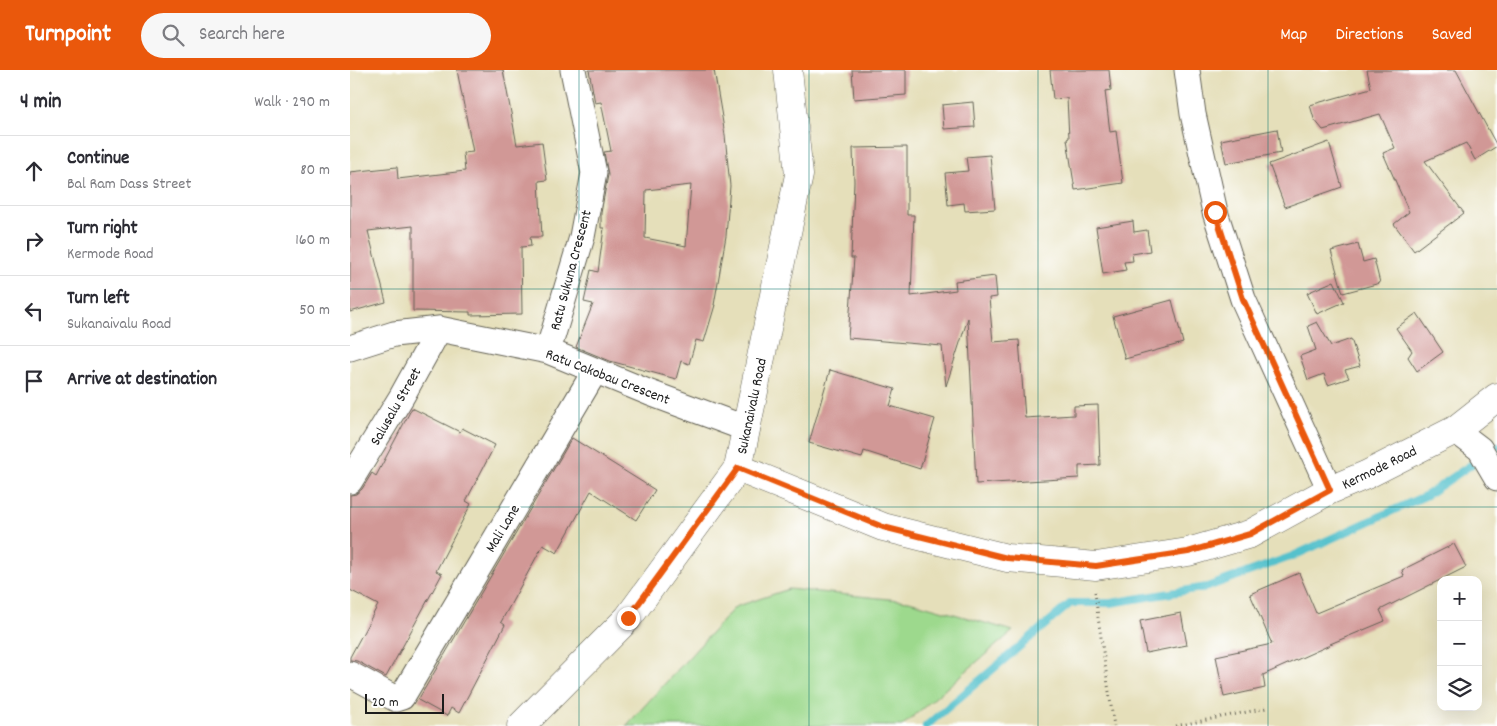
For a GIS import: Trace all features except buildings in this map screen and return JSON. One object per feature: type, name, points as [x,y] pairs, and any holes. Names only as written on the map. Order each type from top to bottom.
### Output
[{"type":"street","name":"Ratu Sukuna Crescent","points":[[548,352],[582,237],[594,173],[573,70]]},
{"type":"street","name":"Sukanaivalu Road","points":[[520,726],[628,618],[738,468],[799,175],[788,70]]},
{"type":"street","points":[[1187,70],[1193,114],[1215,212],[1243,299],[1330,490]]},
{"type":"street","name":"Ratu Cakobau Crescent","points":[[350,348],[394,334],[438,329],[548,352],[595,372],[747,429]]},
{"type":"street","name":"Salusalu Street","points":[[350,481],[402,396],[438,329]]},
{"type":"street","name":"Mali Lane","points":[[350,674],[396,700],[402,697],[595,372]]},
{"type":"street","name":"Kermode Road","points":[[738,468],[883,527],[1007,558],[1096,566],[1188,552],[1250,534],[1330,490],[1455,430],[1497,397]]},
{"type":"street","points":[[1455,430],[1480,449],[1496,477]]},
{"type":"path","points":[[1095,589],[1114,726]]},
{"type":"path","points":[[1176,726],[1267,708]]},
{"type":"green space","points":[[789,589],[909,601],[1013,631],[902,726],[626,726],[735,607]]},
{"type":"waterway","points":[[926,726],[1071,603],[1111,603],[1207,587],[1293,556],[1427,495],[1497,447]]},
{"type":"route","points":[[628,618],[738,468],[883,527],[1007,558],[1096,566],[1188,552],[1250,534],[1330,490],[1243,299],[1215,212]]}]
